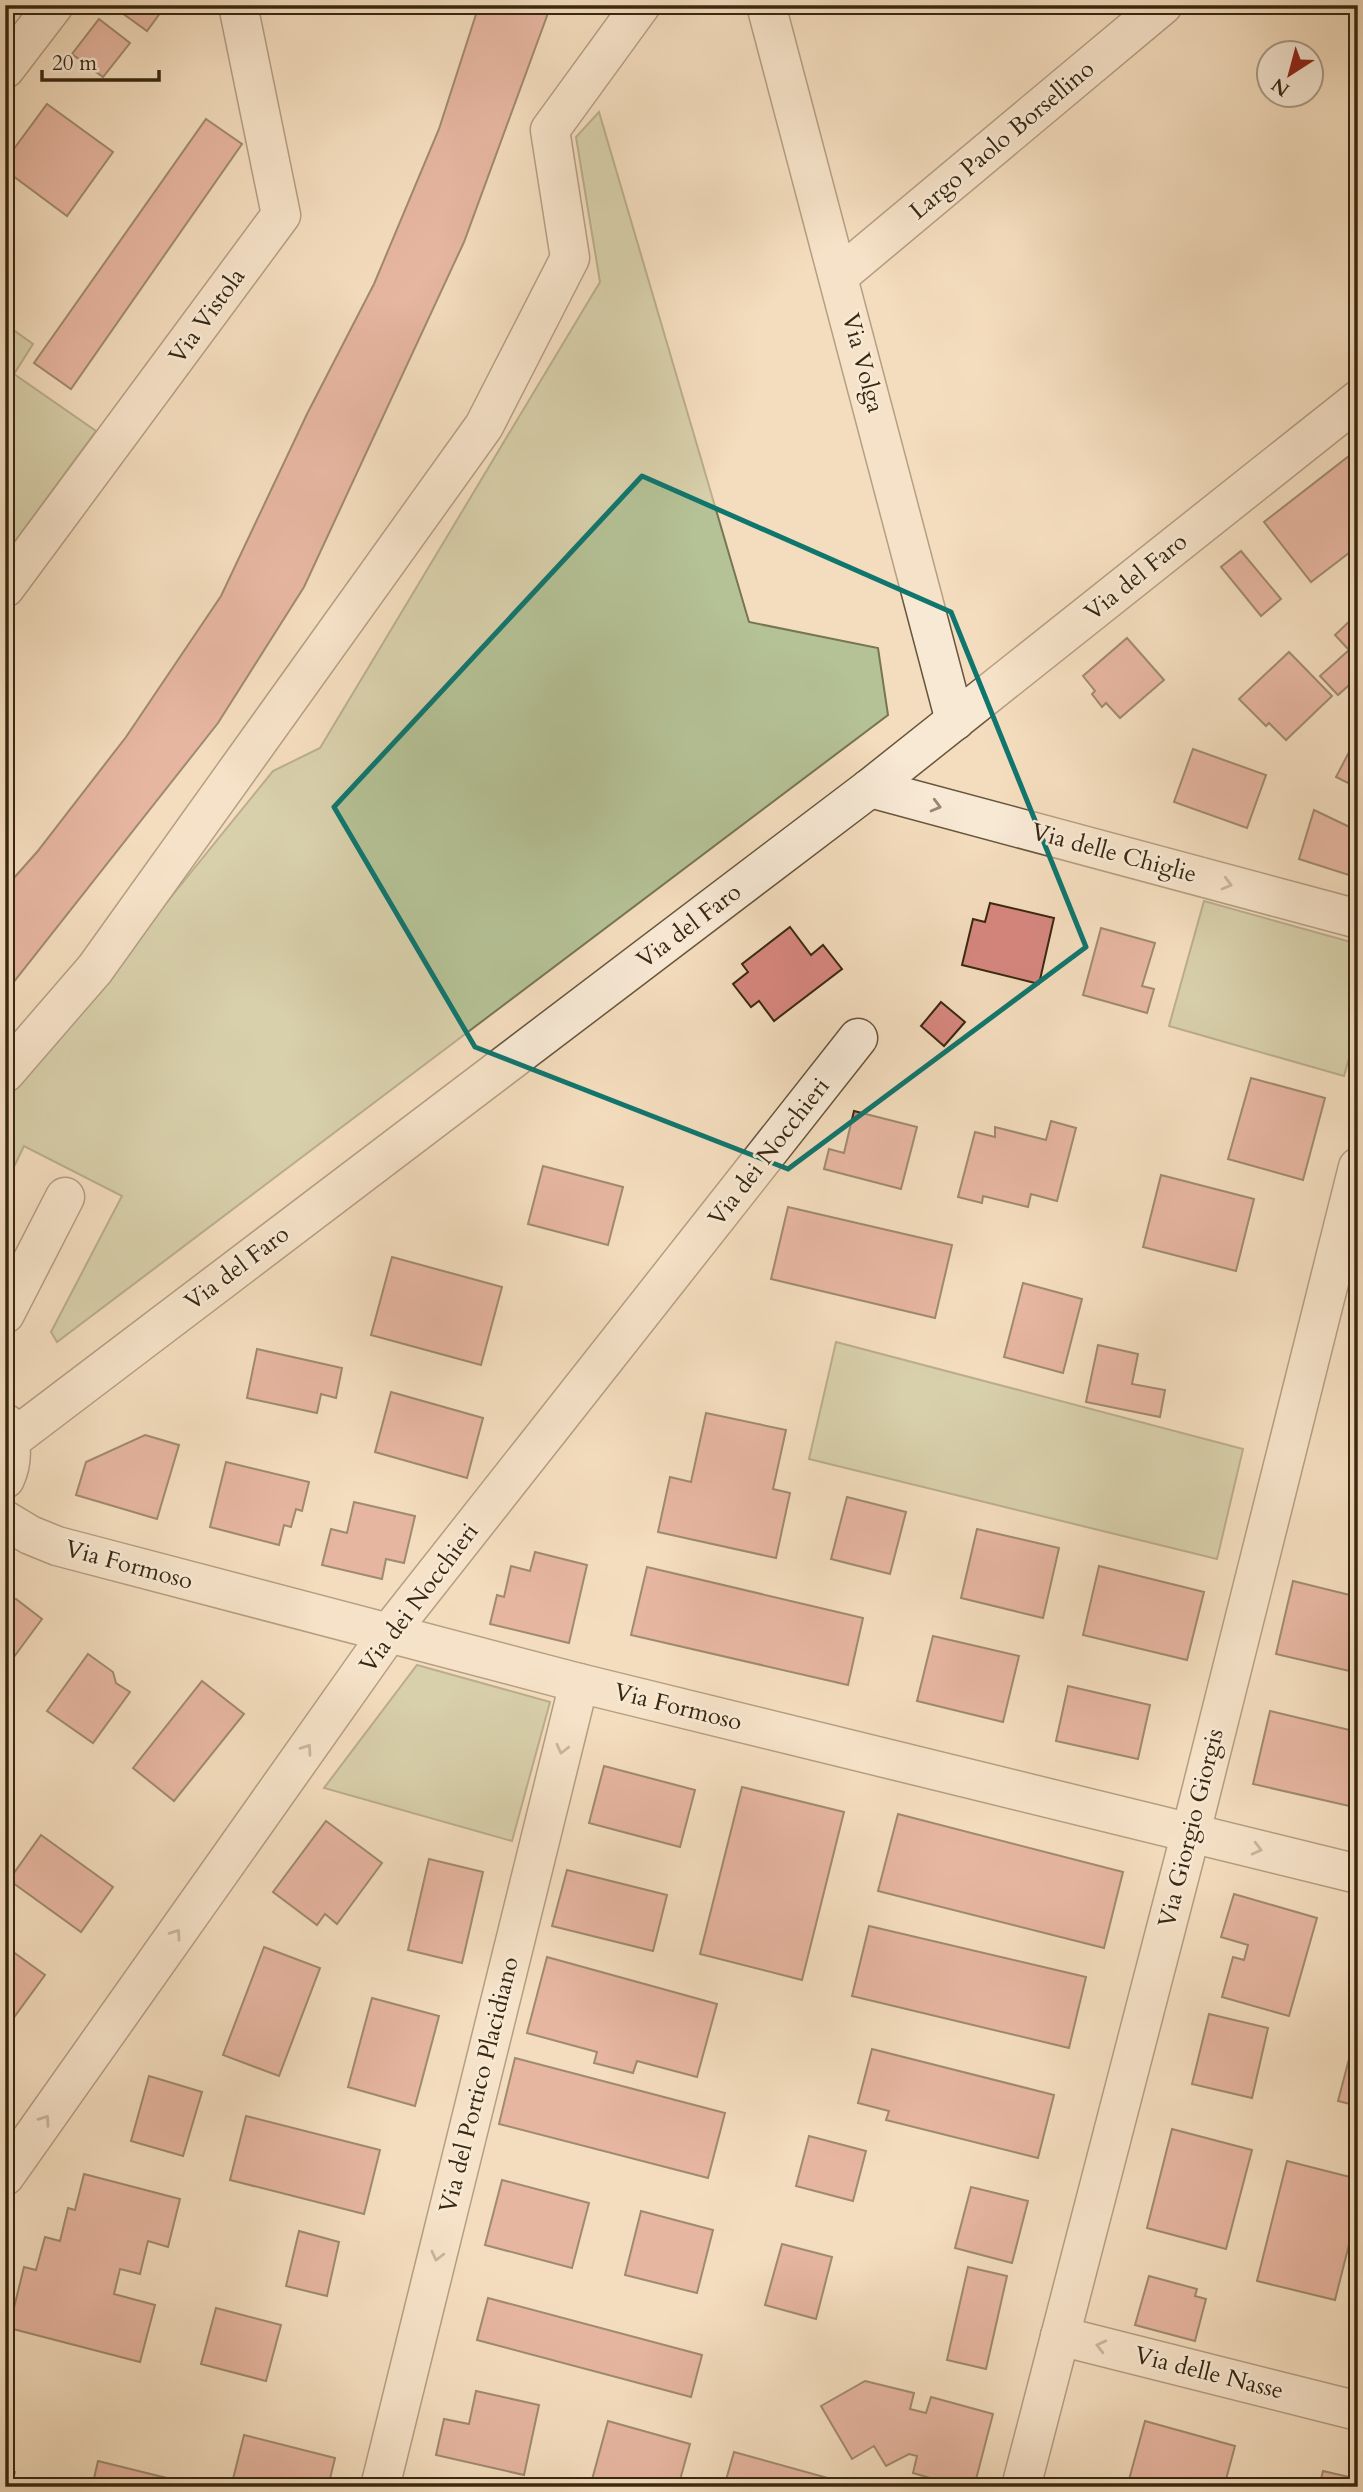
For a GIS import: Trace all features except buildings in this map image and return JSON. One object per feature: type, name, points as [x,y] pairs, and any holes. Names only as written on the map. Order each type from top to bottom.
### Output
[{"type":"street","points":[[5,69],[54,5]]},
{"type":"street","name":"Via Vistola","points":[[5,588],[281,215],[238,5]]},
{"type":"street","points":[[5,1073],[95,969],[484,426],[570,258],[550,130],[641,5]]},
{"type":"street","name":"Via Volga","points":[[766,5],[840,275],[955,721]]},
{"type":"street","name":"Largo Paolo Borsellino","points":[[840,275],[1163,5]]},
{"type":"street","name":"Via del Faro","points":[[8,1431],[870,788],[1358,400]]},
{"type":"street","name":"Via delle Chiglie","points":[[870,788],[1358,919]]},
{"type":"street","name":"Via dei Nocchieri","points":[[5,2176],[388,1634],[858,1038]]},
{"type":"street","name":"Via Giorgio Giorgis","points":[[1021,2487],[1191,1832],[1358,1167]]},
{"type":"street","points":[[5,1314],[65,1197]]},
{"type":"street","points":[[5,1479],[12,1458],[8,1431]]},
{"type":"street","name":"Via Formoso","points":[[5,1520],[30,1535],[57,1546],[388,1634],[1358,1874]]},
{"type":"street","name":"Via del Portico Placidiano","points":[[380,2487],[579,1683]]},
{"type":"street","name":"Via delle Nasse","points":[[1060,2336],[1358,2411]]},
{"type":"highlighted area","points":[[642,476],[951,612],[1086,947],[788,1169],[475,1047],[334,807]]},
{"type":"green space","points":[[599,112],[749,622],[878,648],[888,715],[57,1342],[51,1332],[122,1196],[24,1146],[5,1185],[5,1102],[273,771],[320,748],[600,282],[576,137]]},
{"type":"green space","points":[[5,324],[33,344],[14,374],[96,431],[5,555]]},
{"type":"green space","points":[[1204,901],[1358,944],[1358,1026],[1344,1076],[1169,1026]]},
{"type":"green space","points":[[836,1342],[1243,1449],[1217,1559],[809,1459]]},
{"type":"green space","points":[[417,1665],[550,1702],[512,1841],[324,1788]]}]
